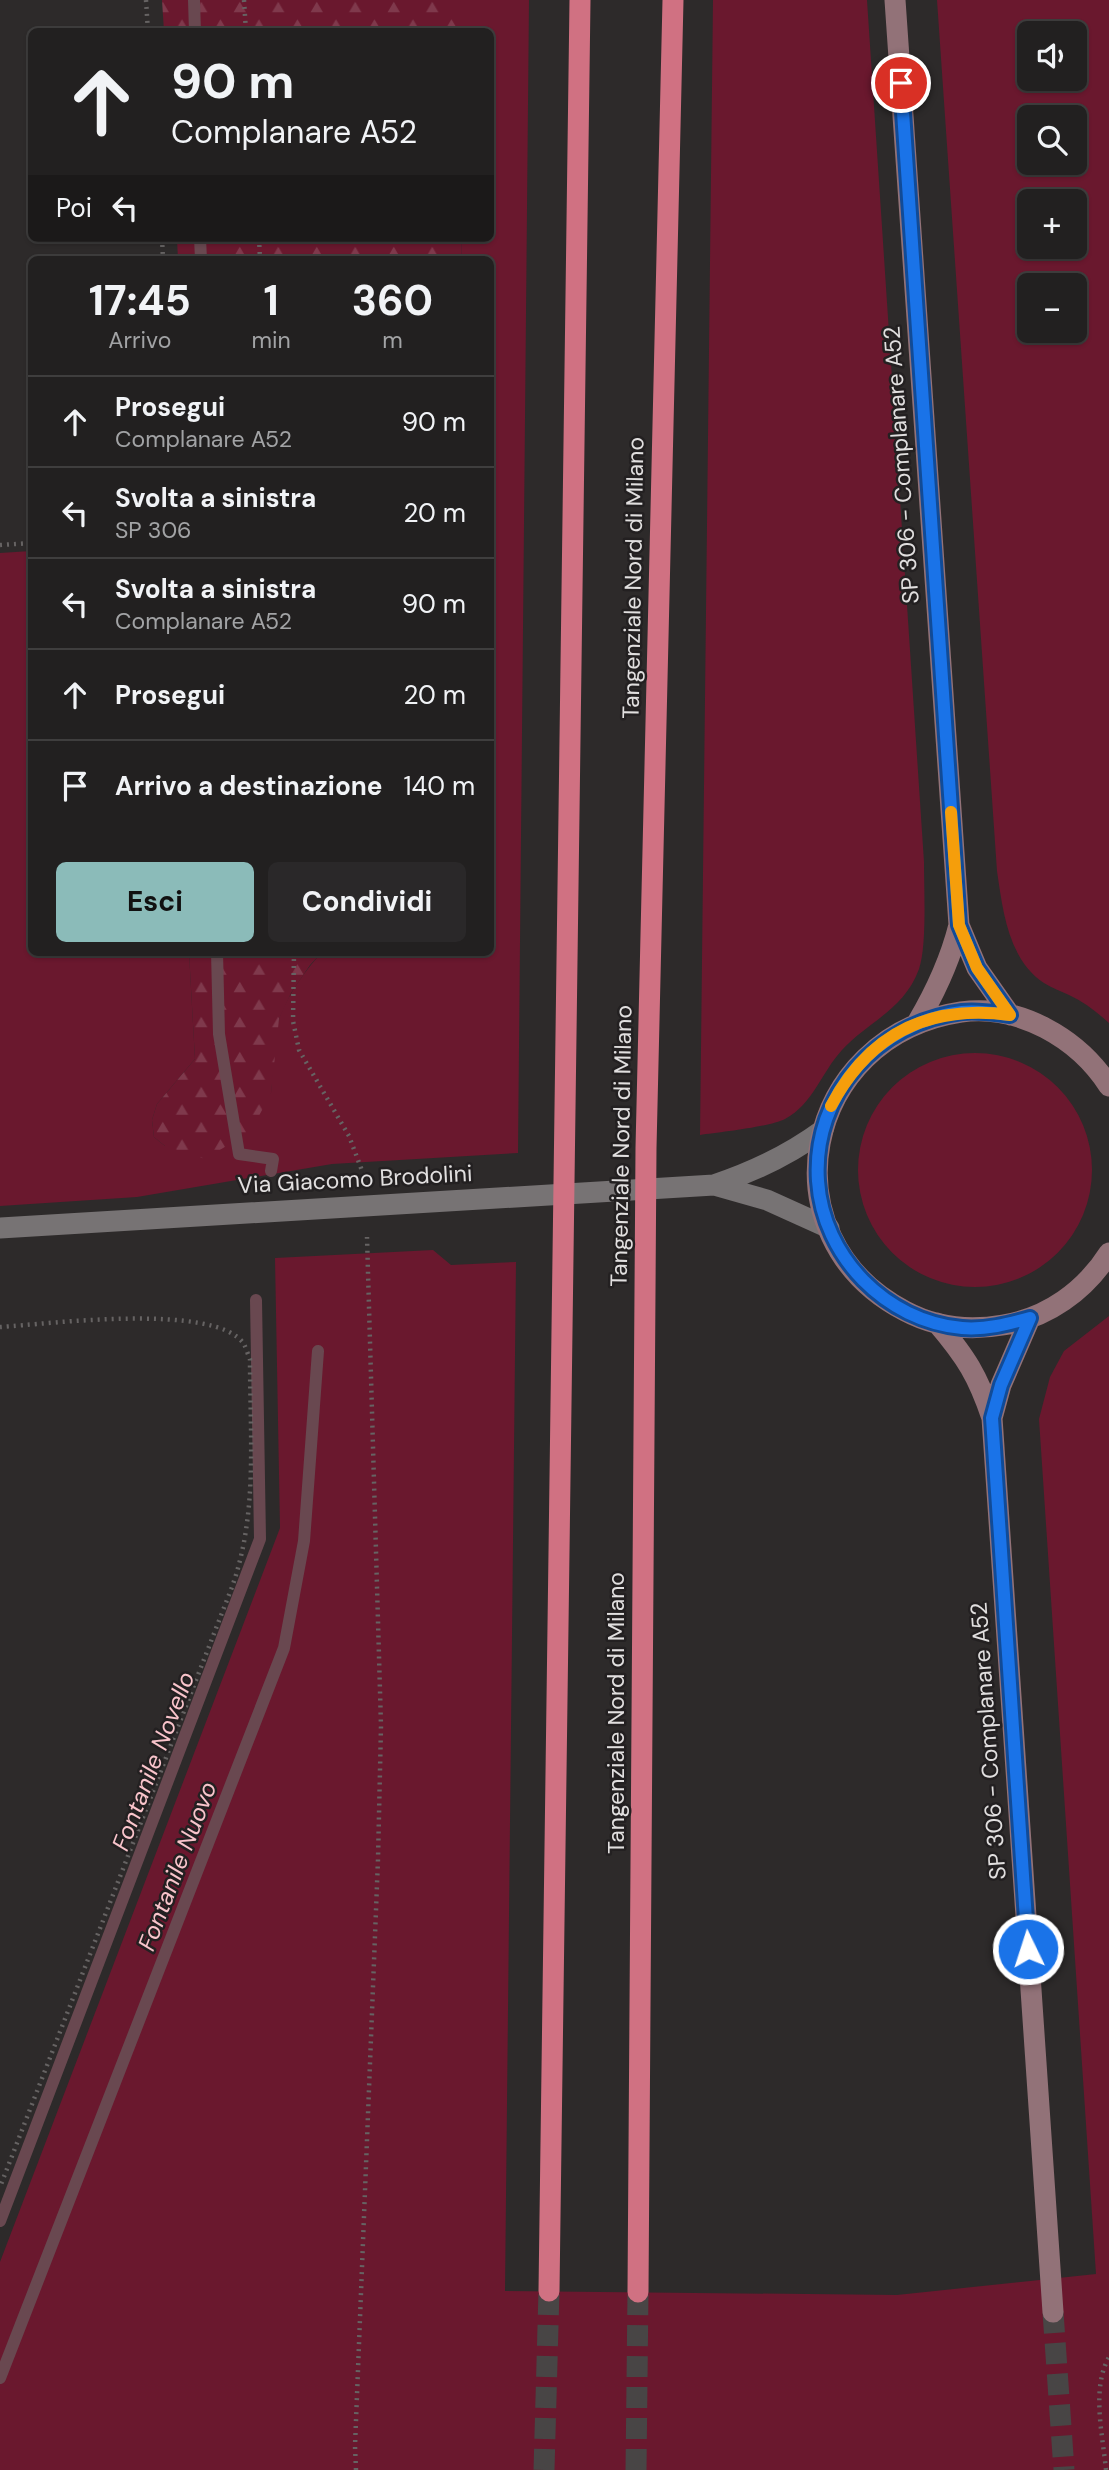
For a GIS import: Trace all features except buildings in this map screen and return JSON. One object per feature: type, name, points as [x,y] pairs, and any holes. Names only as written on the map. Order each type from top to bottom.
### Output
[{"type":"highway","points":[[549,2291],[580,0]]},
{"type":"highway","name":"Tangenziale Nord di Milano","points":[[638,2292],[646,1148],[673,0]]},
{"type":"main road","name":"SP 306 - Complanare A52","points":[[895,0],[959,925]]},
{"type":"main road","points":[[959,925],[977,968],[1010,1015]]},
{"type":"main road","points":[[917,1023],[950,960],[959,925]]},
{"type":"main road","points":[[1109,1086],[1087,1058],[1052,1031],[1010,1015],[965,1012],[917,1023],[874,1048],[857,1065],[830,1107],[818,1155],[821,1205],[840,1251],[854,1271],[892,1304],[937,1323],[962,1328],[987,1328],[1030,1318],[1070,1297],[1087,1282],[1109,1253]]},
{"type":"main road","points":[[992,1418],[1001,1385],[1030,1318]]},
{"type":"main road","points":[[937,1323],[966,1357],[981,1386],[992,1418]]},
{"type":"main road","name":"SP 306 - Complanare A52","points":[[992,1418],[1053,2312]]},
{"type":"street","name":"Via Giacomo Brodolini","points":[[0,1228],[714,1185],[763,1167],[823,1130]]},
{"type":"street","name":"Via Giacomo Brodolini","points":[[714,1185],[767,1200],[829,1228]]},
{"type":"path","points":[[146,0],[148,28]]},
{"type":"path","points":[[244,0],[246,28]]},
{"type":"path","points":[[0,545],[28,543]]},
{"type":"path","points":[[294,956],[293,1021],[299,1050],[349,1136],[365,1179]]},
{"type":"path","points":[[356,2470],[362,2222],[381,1726],[367,1233]]},
{"type":"path","points":[[0,1327],[160,1318],[200,1322],[224,1329],[243,1343],[250,1359],[250,1503],[247,1534],[232,1587],[0,2187]]},
{"type":"path","points":[[1105,2470],[1100,2398],[1101,2380],[1109,2357]]},
{"type":"green space","points":[[162,0],[464,0],[464,28],[164,28]]},
{"type":"green space","points":[[464,0],[529,0],[518,1153],[332,1164],[137,1197],[0,1206],[0,553],[28,551],[28,956],[189,956],[195,1059],[157,1104],[152,1120],[154,1137],[165,1146],[271,1093],[280,1016],[298,982],[319,956],[494,956],[494,256],[461,256],[462,242],[494,242],[494,28],[464,28]]},
{"type":"green space","points":[[713,0],[867,0],[924,862],[924,917],[922,959],[913,983],[895,1005],[842,1050],[810,1097],[795,1113],[778,1122],[700,1135]]},
{"type":"green space","points":[[937,0],[1109,0],[1109,1023],[1080,1001],[1044,983],[1032,973],[1015,948],[1002,902],[997,871]]},
{"type":"green space","points":[[177,242],[462,242],[461,256],[178,256]]},
{"type":"green space","points":[[189,956],[318,956],[291,993],[279,1019],[271,1093],[251,1131],[205,1159],[165,1146],[154,1137],[152,1120],[157,1104],[195,1059]]},
{"type":"green space","points":[[963,1053],[987,1053],[1020,1062],[1040,1072],[1058,1087],[1073,1105],[1083,1125],[1090,1147],[1090,1193],[1083,1215],[1073,1235],[1058,1253],[1040,1268],[1009,1282],[987,1287],[963,1287],[941,1282],[910,1268],[884,1244],[863,1204],[858,1182],[858,1158],[863,1136],[877,1105],[901,1079],[941,1058]]},
{"type":"green space","points":[[433,1250],[451,1265],[516,1262],[505,2291],[897,2295],[1096,2274],[1039,1419],[1050,1377],[1064,1351],[1109,1316],[1109,2470],[0,2470],[0,2262],[280,1528],[275,1258]]},
{"type":"waterway","points":[[194,0],[195,28]]},
{"type":"waterway","points":[[200,242],[201,256]]},
{"type":"waterway","points":[[217,956],[219,1034],[239,1154],[273,1159],[271,1171]]},
{"type":"waterway","name":"Fontanile Novello","points":[[0,2221],[260,1539],[256,1300]]},
{"type":"waterway","name":"Fontanile Nuovo","points":[[0,2378],[284,1648],[304,1541],[318,1351]]},
{"type":"tunnel","points":[[544,2470],[549,2291]]},
{"type":"tunnel","points":[[636,2470],[638,2292]]},
{"type":"tunnel","points":[[1053,2312],[1064,2470]]},
{"type":"slow traffic","points":[[831,1106],[857,1065],[874,1048],[895,1034],[917,1023],[965,1012],[1010,1015],[977,968],[959,925],[951,812]]},
{"type":"route","points":[[901,83],[959,925],[977,968],[1010,1015],[965,1012],[941,1016],[917,1023],[874,1048],[842,1085],[830,1107],[818,1155],[818,1180],[821,1205],[840,1251],[854,1271],[892,1304],[937,1323],[962,1328],[987,1328],[1030,1318],[1001,1385],[992,1418],[1028,1949]]}]
